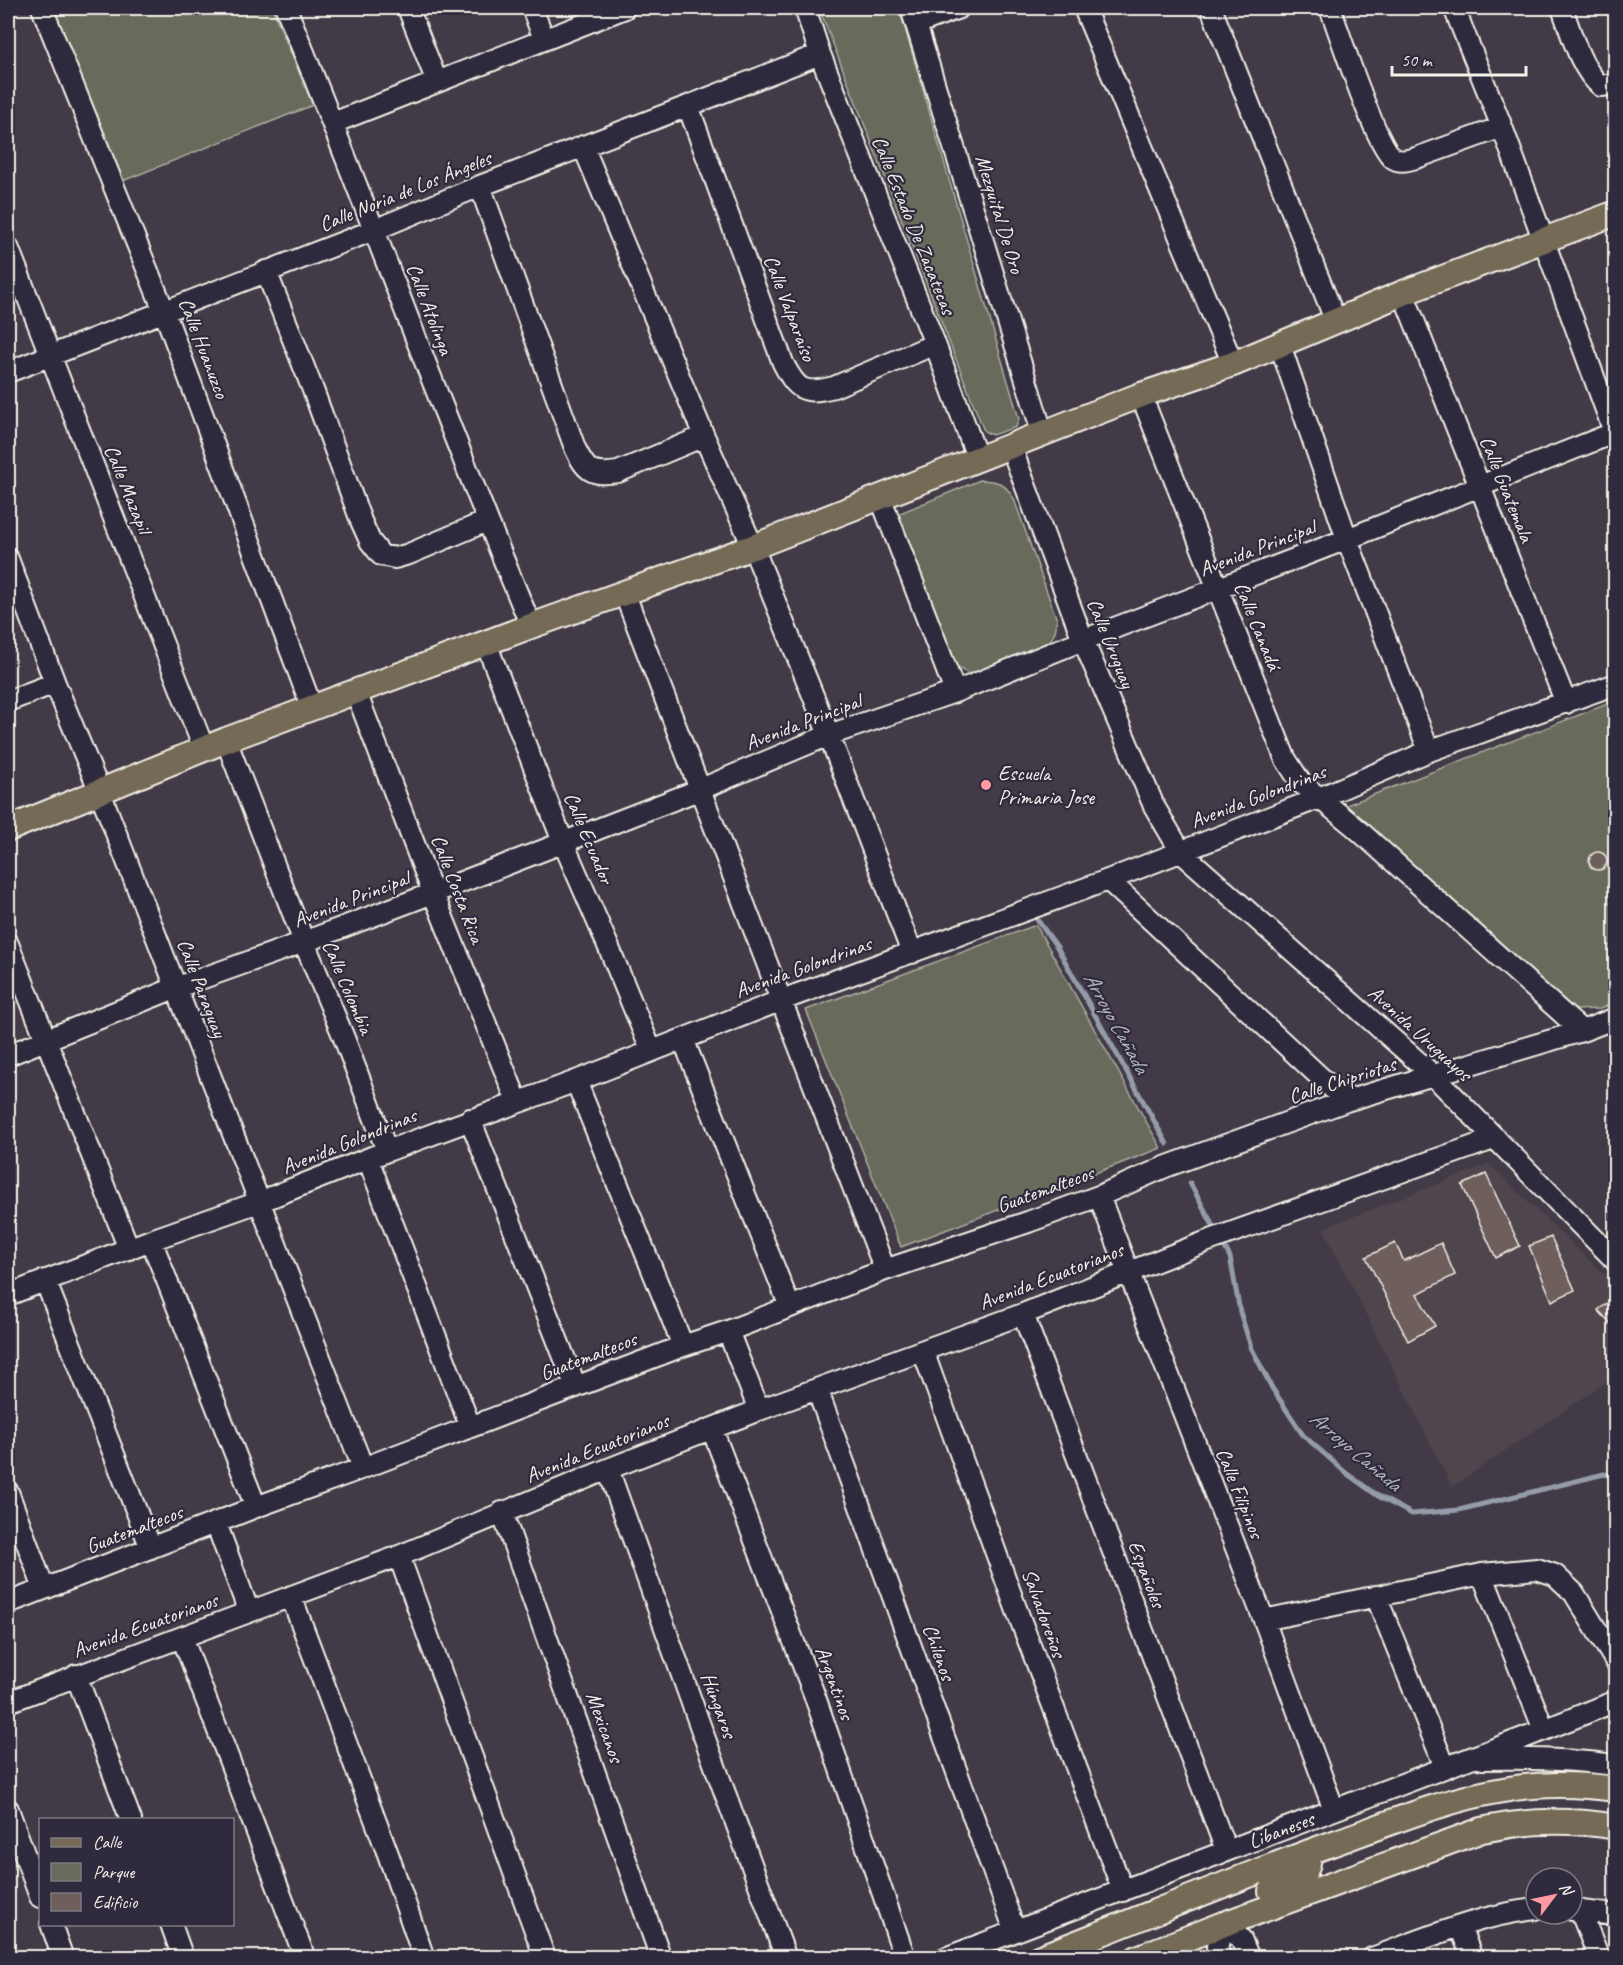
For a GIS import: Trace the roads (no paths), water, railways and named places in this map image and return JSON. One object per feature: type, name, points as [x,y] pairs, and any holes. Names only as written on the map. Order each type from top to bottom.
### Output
[{"type":"main road","points":[[8,829],[226,740],[531,626],[753,547],[1142,395],[1233,364],[1403,293],[1616,213]]},
{"type":"main road","name":"Libaneses","points":[[1038,1958],[1309,1852],[1468,1797],[1503,1790],[1550,1785],[1616,1789]]},
{"type":"main road","points":[[1137,1958],[1224,1923],[1482,1830],[1512,1824],[1555,1821],[1616,1827]]},
{"type":"main road","points":[[1224,1923],[1226,1911],[1232,1906],[1297,1880],[1305,1874],[1309,1865],[1309,1852]]},
{"type":"main road","points":[[1124,1924],[1145,1937],[1155,1936],[1213,1914],[1224,1923]]},
{"type":"street","name":"Calle Huanuzco","points":[[42,8],[164,310],[312,708]]},
{"type":"street","name":"Calle Atolinga","points":[[286,8],[333,123],[487,521],[531,626]]},
{"type":"street","points":[[408,8],[436,82]]},
{"type":"street","points":[[532,8],[544,39]]},
{"type":"street","points":[[333,123],[625,8]]},
{"type":"street","name":"Calle Estado De Zacatecas","points":[[805,8],[820,54],[935,344],[978,460]]},
{"type":"street","points":[[913,16],[959,8]]},
{"type":"street","points":[[1084,8],[1233,364]]},
{"type":"street","points":[[1211,8],[1336,322]]},
{"type":"street","points":[[1330,8],[1376,131],[1393,158],[1404,161],[1416,158],[1502,128]]},
{"type":"street","points":[[1454,8],[1502,128],[1615,434]]},
{"type":"street","points":[[1562,8],[1586,69],[1593,79],[1608,85]]},
{"type":"street","name":"Mezquital De Oro","points":[[913,16],[1043,435]]},
{"type":"street","name":"Calle Noria de Los Ángeles","points":[[8,372],[820,54]]},
{"type":"street","name":"Calle Valparaíso","points":[[688,106],[783,363],[792,381],[803,390],[826,389],[935,344]]},
{"type":"street","points":[[583,146],[753,547],[829,735],[912,953]]},
{"type":"street","points":[[480,186],[575,448],[583,464],[592,472],[605,474],[618,472],[704,436]]},
{"type":"street","name":"Calle Mazapil","points":[[8,249],[204,749]]},
{"type":"street","points":[[266,272],[313,390],[361,522],[370,541],[381,555],[395,558],[410,554],[487,521]]},
{"type":"street","name":"Calle Guatemala","points":[[1403,293],[1566,703]]},
{"type":"street","points":[[1280,345],[1347,539],[1429,752]]},
{"type":"street","name":"Calle Canadá","points":[[1142,395],[1285,758],[1301,783],[1355,827],[1582,1031]]},
{"type":"street","name":"Avenida Principal","points":[[8,1054],[701,789],[829,735],[955,692],[1083,640],[1615,434]]},
{"type":"street","name":"Calle Uruguay","points":[[1011,447],[1083,640],[1154,806],[1181,852]]},
{"type":"street","points":[[881,498],[955,692]]},
{"type":"street","name":"Calle Paraguay","points":[[8,559],[363,1468]]},
{"type":"street","points":[[624,592],[885,1270]]},
{"type":"street","name":"Calle Ecuador","points":[[486,643],[563,842],[651,1050]]},
{"type":"street","points":[[8,701],[55,683]]},
{"type":"street","name":"Avenida Golondrinas","points":[[8,1294],[259,1202],[782,1000],[1108,880],[1319,798],[1429,752],[1616,684]]},
{"type":"street","name":"Calle Costa Rica","points":[[356,692],[433,893],[517,1101]]},
{"type":"street","name":"Calle Colombia","points":[[226,740],[387,1151]]},
{"type":"street","name":"Avenida Uruguayos","points":[[1181,852],[1434,1076],[1616,1261]]},
{"type":"street","points":[[1108,880],[1346,1101]]},
{"type":"street","points":[[8,944],[129,1249]]},
{"type":"street","name":"Calle Chipriotas","points":[[1188,1159],[1346,1101],[1582,1031],[1616,1018]]},
{"type":"street","points":[[682,1039],[790,1307]]},
{"type":"street","points":[[576,1081],[682,1346]]},
{"type":"street","points":[[470,1119],[576,1387]]},
{"type":"street","name":"Avenida Ecuatorianos","points":[[8,1702],[399,1556],[608,1469],[759,1410],[1023,1314],[1205,1242],[1496,1138]]},
{"type":"street","points":[[368,1159],[470,1426]]},
{"type":"street","name":"Guatemaltecos","points":[[8,1603],[885,1270],[1099,1196],[1188,1159]]},
{"type":"street","name":"Calle Filipinos","points":[[1099,1196],[1264,1620],[1334,1810]]},
{"type":"street","points":[[151,1240],[256,1507]]},
{"type":"street","points":[[45,1280],[151,1548]]},
{"type":"street","name":"Españoles","points":[[1023,1314],[1226,1850]]},
{"type":"street","points":[[728,1331],[759,1410]]},
{"type":"street","name":"Salvadoreños","points":[[923,1351],[1017,1611],[1123,1891]]},
{"type":"street","name":"Chilenos","points":[[817,1389],[1015,1931]]},
{"type":"street","name":"Argentinos","points":[[712,1429],[814,1695],[905,1958]]},
{"type":"street","name":"Húngaros","points":[[608,1469],[786,1958]]},
{"type":"street","points":[[8,1492],[44,1589]]},
{"type":"street","name":"Mexicanos","points":[[502,1512],[661,1958]]},
{"type":"street","points":[[216,1523],[249,1612]]},
{"type":"street","points":[[399,1556],[545,1958]]},
{"type":"street","points":[[1264,1620],[1482,1574],[1537,1569],[1556,1575],[1574,1593],[1616,1662]]},
{"type":"street","points":[[1482,1574],[1544,1730]]},
{"type":"street","points":[[291,1596],[388,1854],[424,1958]]},
{"type":"street","points":[[1376,1596],[1445,1767]]},
{"type":"street","points":[[182,1637],[305,1958]]},
{"type":"street","points":[[76,1675],[130,1818]]},
{"type":"street","name":"Libaneses","points":[[945,1958],[1616,1701]]},
{"type":"street","points":[[1464,1760],[1540,1759],[1616,1765]]},
{"type":"street","points":[[8,1809],[39,1894]]},
{"type":"street","points":[[1372,1958],[1460,1926],[1524,1910]]},
{"type":"street","points":[[1584,1911],[1616,1915]]},
{"type":"street","points":[[1221,1958],[1217,1947],[1224,1923],[1241,1939],[1249,1958]]},
{"type":"street","points":[[52,1926],[63,1958]]},
{"type":"street","points":[[172,1926],[183,1958]]},
{"type":"street","points":[[1460,1926],[1472,1958]]},
{"type":"street","points":[[1584,1926],[1599,1958]]},
{"type":"waterway","name":"Arroyo Cañada","points":[[1036,918],[1057,947],[1167,1144]]},
{"type":"waterway","name":"Arroyo Cañada","points":[[1190,1183],[1230,1257],[1240,1312],[1251,1347],[1272,1388],[1303,1435],[1346,1473],[1378,1496],[1412,1514],[1459,1510],[1604,1474],[1616,1477]]},
{"type":"place","name":"Escuela Primaria Jose","points":[[986,785]]}]
